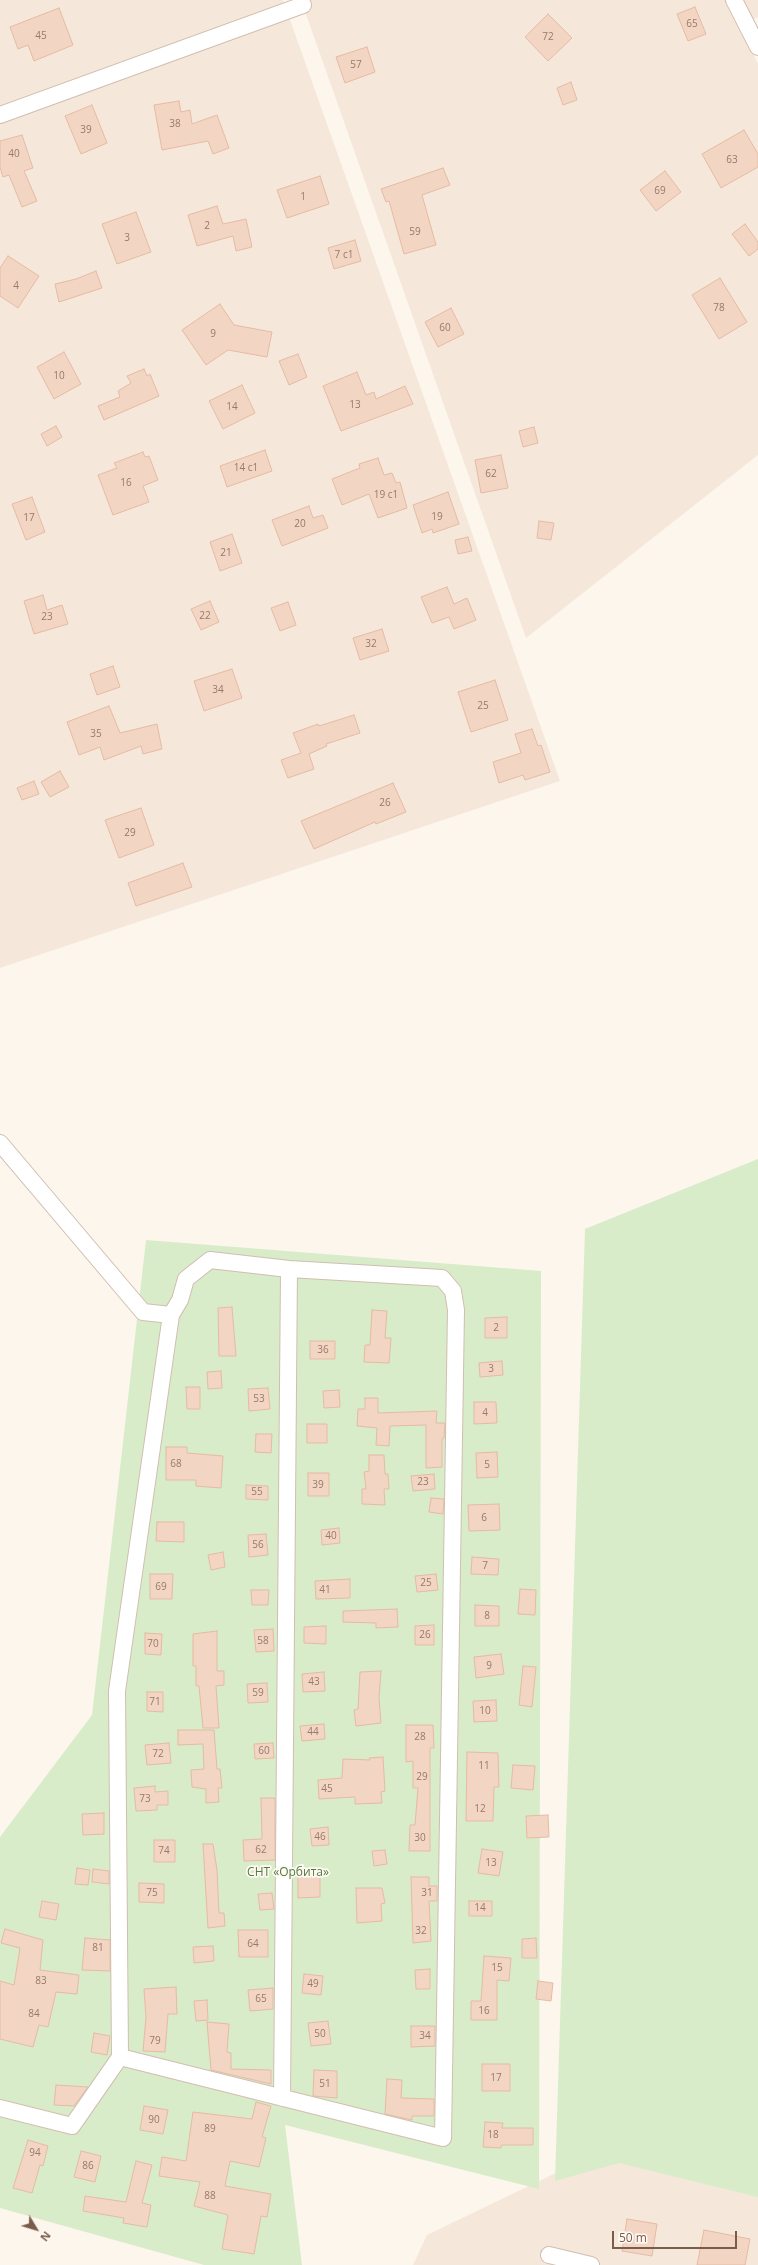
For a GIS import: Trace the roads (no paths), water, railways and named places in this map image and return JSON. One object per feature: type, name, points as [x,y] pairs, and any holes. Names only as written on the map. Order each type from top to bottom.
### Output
[{"type":"street","points":[[734,0],[754,29],[758,47]]},
{"type":"street","points":[[0,115],[303,5]]},
{"type":"street","points":[[0,1143],[143,1312],[171,1315]]},
{"type":"street","points":[[0,2108],[72,2126],[120,2057],[116,1691],[171,1315],[180,1300],[186,1279],[210,1260],[289,1269],[442,1278],[453,1291],[456,1310],[443,2138],[120,2057]]},
{"type":"street","points":[[282,2098],[289,1269]]},
{"type":"street","points":[[549,2255],[591,2265]]},
{"type":"park label","name":"СНТ «Орбита»","points":[[288,1873]]}]
